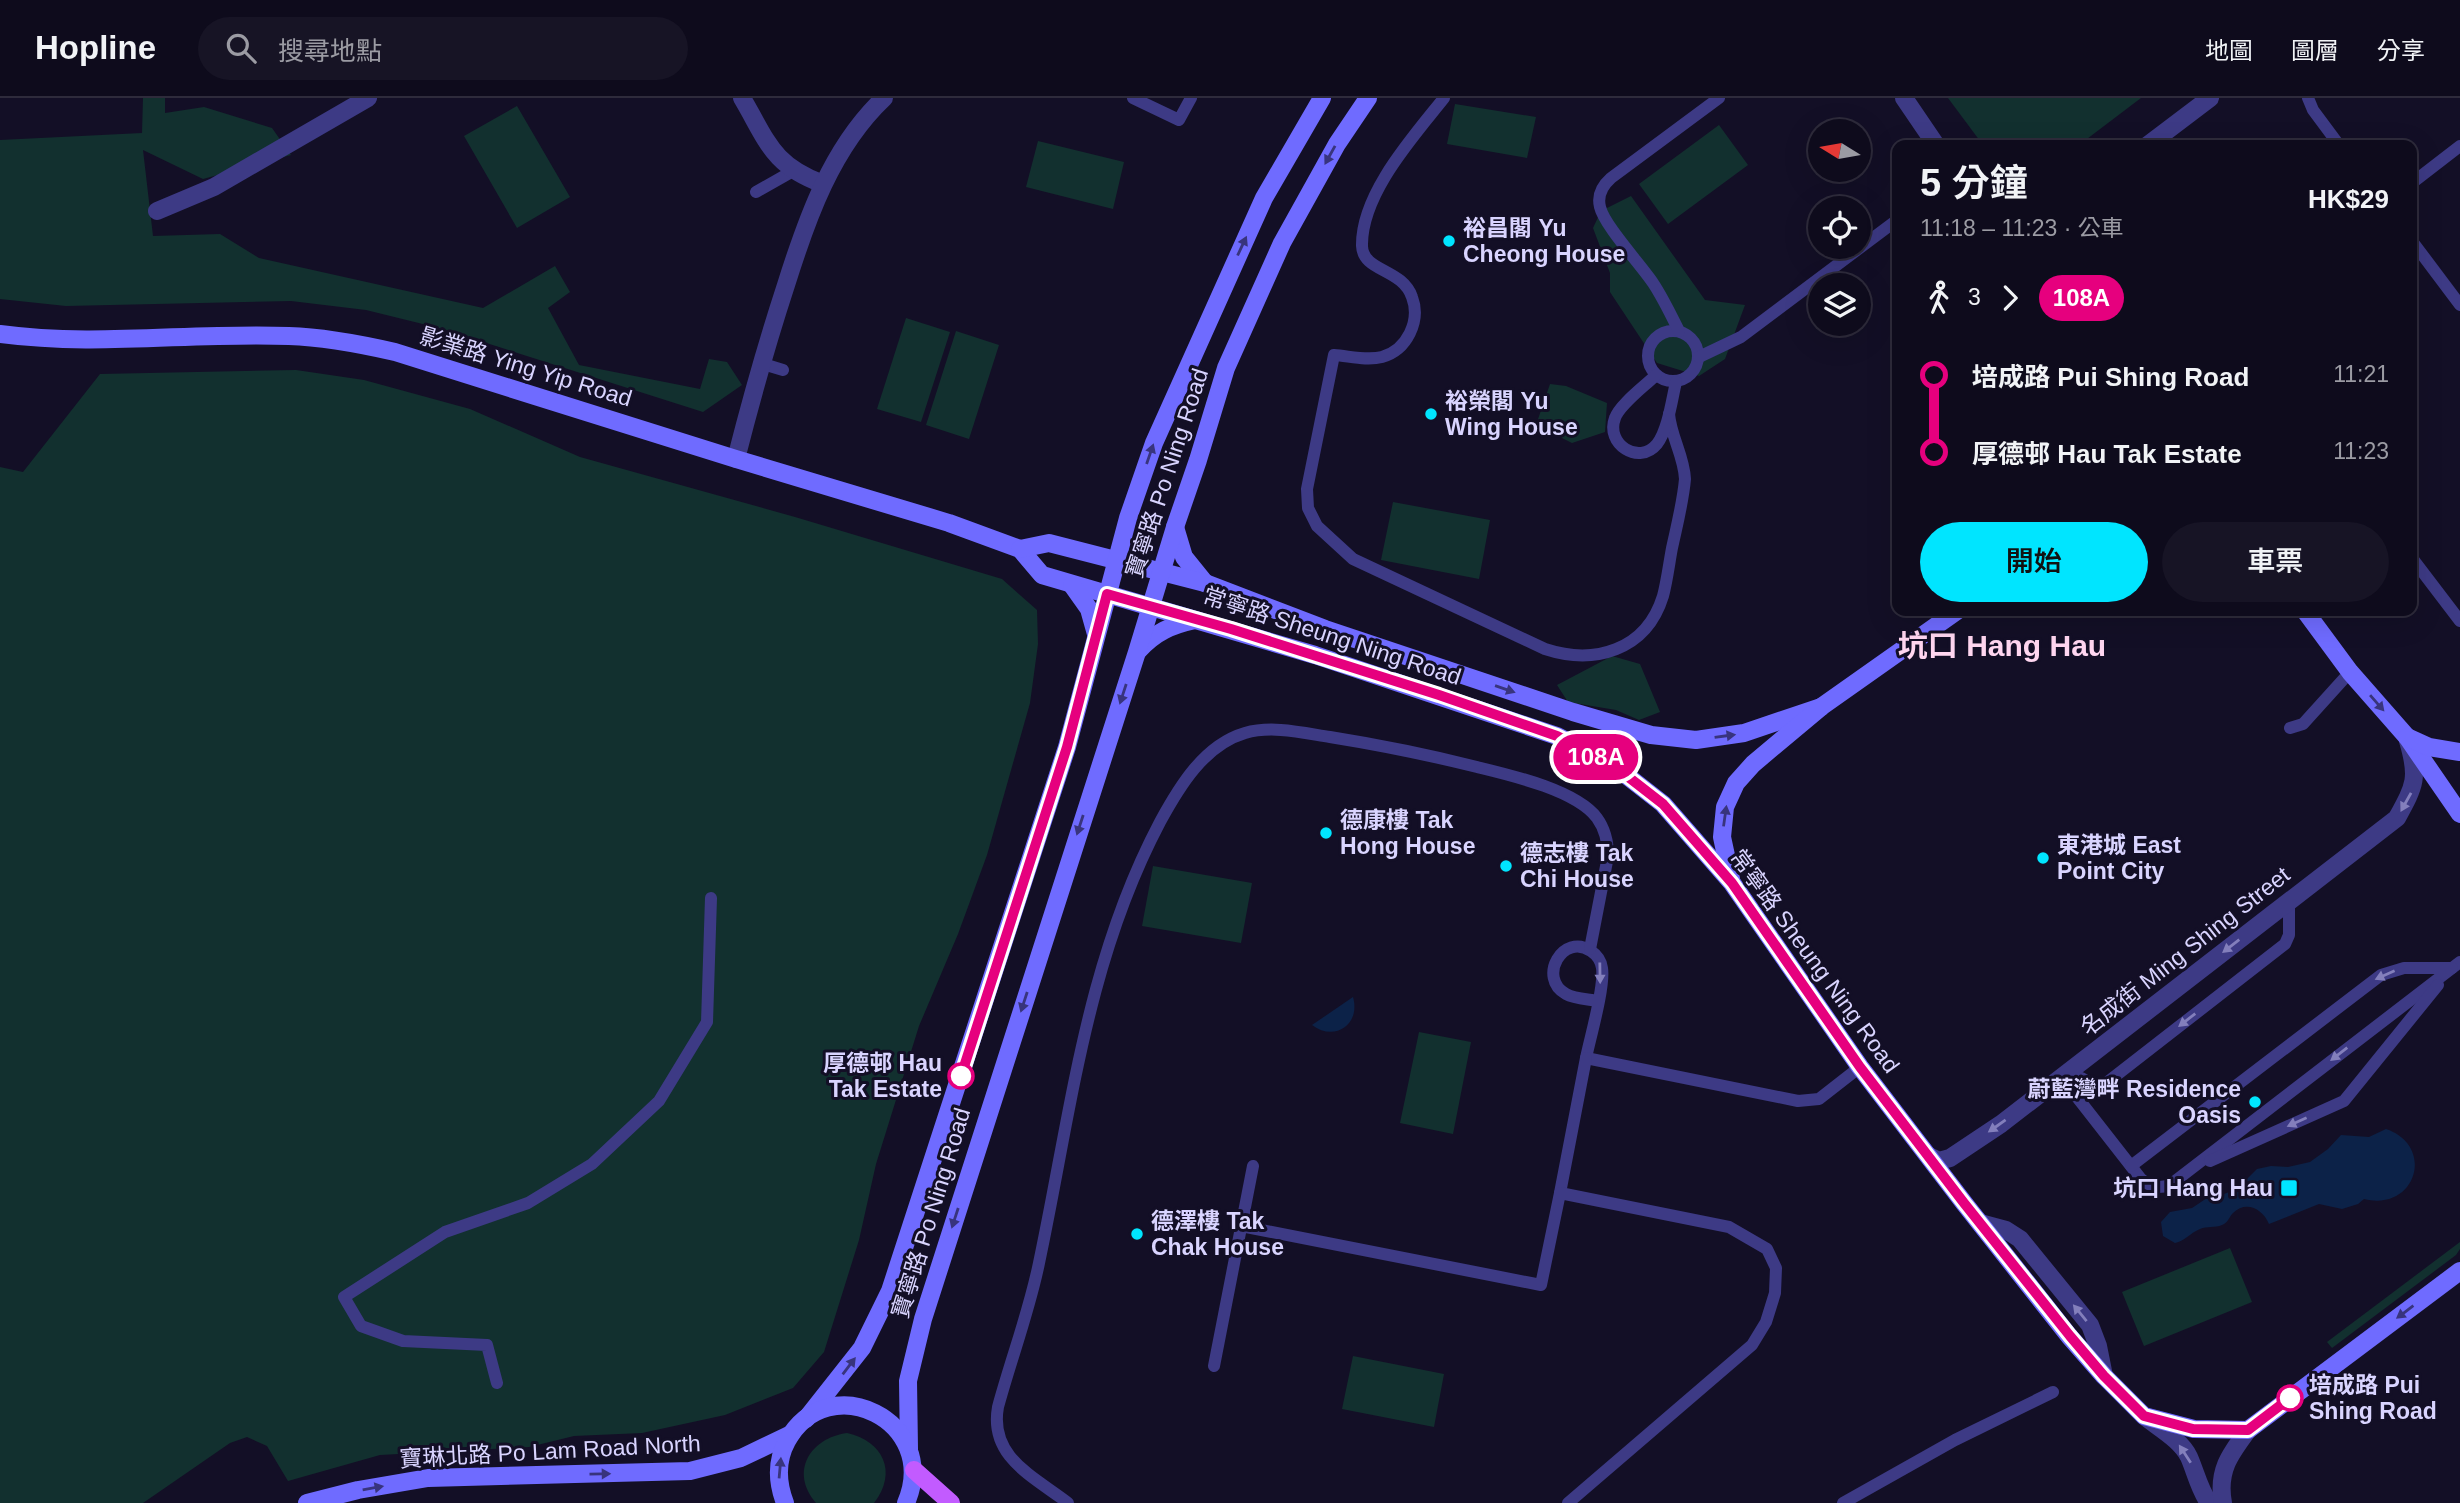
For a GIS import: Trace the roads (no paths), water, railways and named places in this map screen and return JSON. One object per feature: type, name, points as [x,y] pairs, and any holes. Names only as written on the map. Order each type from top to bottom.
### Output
[{"type":"main road","name":"寶寧路 Po Ning Road","points":[[791,1434],[862,1348],[890,1291],[1063,760],[1117,559],[1154,443],[1264,198],[1322,98]]},
{"type":"main road","name":"寶寧路 Po Ning Road","points":[[909,1448],[908,1381],[923,1318],[1226,368],[1282,243],[1337,144],[1368,98]]},
{"type":"main road","name":"影業路 Ying Yip Road","points":[[0,334],[65,340],[290,336],[360,344],[429,362],[949,523],[1020,549],[1042,575],[1107,594]]},
{"type":"main road","points":[[1175,527],[1184,557],[1205,583]]},
{"type":"main road","name":"影業路 Ying Yip Road","points":[[1020,549],[1049,543],[1117,559]]},
{"type":"main road","name":"常寧路 Sheung Ning Road","points":[[1117,559],[1205,583],[1325,629],[1573,712],[1651,735],[1696,740],[1744,733],[1821,707]]},
{"type":"main road","points":[[1072,585],[1089,609],[1096,634]]},
{"type":"main road","name":"常寧路 Sheung Ning Road","points":[[1107,594],[1315,654],[1557,736],[1613,765],[1663,804],[1732,883],[1860,1067],[1980,1223],[2104,1376],[2144,1416]]},
{"type":"main road","points":[[1732,883],[1722,837],[1725,807],[1736,783],[1753,764],[1821,707],[1950,616]]},
{"type":"main road","points":[[2309,616],[2350,672],[2407,737],[2460,814]]},
{"type":"main road","points":[[1137,652],[1161,631],[1173,625],[1199,620]]},
{"type":"main road","points":[[2407,737],[2429,747],[2460,752]]},
{"type":"main road","points":[[2144,1416],[2193,1429],[2248,1430],[2460,1271]]},
{"type":"main road","points":[[806,1419],[833,1407],[852,1406],[870,1410],[887,1419],[898,1429],[909,1448],[914,1470],[912,1490],[906,1503]]},
{"type":"main road","points":[[785,1503],[779,1468],[781,1456],[791,1434]]},
{"type":"main road","name":"寶琳北路 Po Lam Road North","points":[[307,1503],[358,1490],[428,1478],[690,1471],[741,1458],[791,1434]]},
{"type":"main road","points":[[914,1470],[951,1503]]},
{"type":"street","points":[[157,211],[214,187],[368,98]]},
{"type":"street","points":[[742,98],[775,155],[793,171],[823,184]]},
{"type":"street","points":[[736,459],[760,363],[797,251],[823,184],[852,136],[884,98]]},
{"type":"street","points":[[1904,98],[1933,140]]},
{"type":"street","points":[[2155,140],[2210,98]]},
{"type":"street","name":"名成街 Ming Shing Street","points":[[1929,1156],[1939,1161],[1950,1158],[2052,1086],[2397,818],[2413,788],[2415,764],[2407,737]]},
{"type":"street","name":"常寧路 Sheung Ning Road","points":[[2144,1416],[2171,1436],[2188,1456],[2201,1492],[2209,1503]]},
{"type":"street","points":[[2223,1503],[2222,1477],[2227,1458],[2248,1430]]},
{"type":"lane","points":[[1133,98],[1179,120],[1191,98]]},
{"type":"lane","points":[[1444,98],[1397,160],[1374,196],[1368,212],[1364,230],[1364,254],[1375,268],[1387,271],[1406,285],[1412,296],[1414,322],[1402,344],[1392,352],[1369,358],[1334,355],[1307,489],[1308,508],[1317,526],[1353,559],[1545,649],[1564,656],[1605,654],[1624,645],[1641,632],[1654,616],[1662,597],[1685,479],[1684,465],[1670,427],[1669,414]]},
{"type":"lane","points":[[1679,331],[1662,333],[1651,345],[1649,361],[1656,375],[1676,382],[1694,371],[1699,357],[1693,341],[1679,331],[1653,282],[1601,212],[1599,197],[1611,178],[1719,98]]},
{"type":"lane","points":[[2308,98],[2313,110],[2335,140]]},
{"type":"lane","points":[[2417,179],[2460,146]]},
{"type":"lane","points":[[756,192],[793,171]]},
{"type":"lane","points":[[1699,357],[1741,337],[1892,224]]},
{"type":"lane","points":[[2417,248],[2460,305]]},
{"type":"lane","points":[[760,363],[783,370]]},
{"type":"lane","points":[[1656,375],[1618,412],[1614,421],[1614,436],[1627,450],[1636,453],[1646,451],[1658,443],[1669,414],[1676,382]]},
{"type":"lane","points":[[2417,565],[2460,621]]},
{"type":"lane","points":[[2290,727],[2303,724],[2350,672]]},
{"type":"lane","points":[[1068,1503],[1005,1452],[996,1430],[998,1407],[1039,1264],[1068,1107],[1100,973],[1114,927],[1132,882],[1175,795],[1207,755],[1219,745],[1247,732],[1277,730],[1361,742],[1459,762],[1508,774],[1563,795],[1589,809],[1596,816],[1608,845],[1590,949]]},
{"type":"lane","points":[[498,1384],[487,1345],[403,1341],[361,1326],[344,1297],[445,1232],[528,1203],[592,1164],[659,1101],[707,1022],[710,898]]},
{"type":"lane","points":[[2052,1086],[2071,1077],[2082,1077],[2096,1085],[2109,1081],[2285,944],[2289,935],[2289,902]]},
{"type":"lane","points":[[1241,1226],[1541,1286],[1597,1002],[1602,966],[1598,956],[1590,949],[1581,946],[1562,951],[1556,959],[1553,978],[1557,986],[1564,993],[1597,1002]]},
{"type":"lane","points":[[2052,1086],[2064,1086],[2073,1092],[2131,1166],[2151,1187],[2160,1188],[2170,1185],[2456,965]]},
{"type":"lane","points":[[2131,1166],[2381,975],[2404,968],[2456,965]]},
{"type":"lane","points":[[2189,1170],[2344,1101],[2456,965]]},
{"type":"lane","points":[[1586,1058],[1798,1101],[1819,1099],[1860,1067]]},
{"type":"lane","points":[[1213,1366],[1253,1166]]},
{"type":"lane","points":[[1560,1193],[1729,1227],[1766,1249],[1776,1268],[1775,1293],[1766,1322],[1752,1345],[1568,1503]]},
{"type":"lane","points":[[1843,1503],[1955,1440],[2053,1392]]},
{"type":"water","points":[[1353,997],[1353,1016],[1344,1028],[1329,1032],[1312,1025]]},
{"type":"water","points":[[2386,1129],[2402,1137],[2411,1149],[2415,1162],[2407,1187],[2396,1196],[2382,1200],[2364,1199],[2342,1209],[2319,1204],[2269,1224],[2258,1210],[2243,1207],[2233,1213],[2224,1224],[2200,1229],[2179,1242],[2175,1243],[2163,1236],[2161,1222],[2170,1212],[2192,1208],[2210,1196],[2237,1189],[2257,1169],[2310,1162],[2341,1135],[2369,1137]]},
{"type":"place","name":"裕昌閣 Yu Cheong House","points":[[1449,241]]},
{"type":"place","name":"裕榮閣 Yu Wing House","points":[[1431,414]]},
{"type":"place","name":"德康樓 Tak Hong House","points":[[1326,833]]},
{"type":"place","name":"東港城 East Point City","points":[[2043,858]]},
{"type":"place","name":"德志樓 Tak Chi House","points":[[1506,866]]},
{"type":"place","name":"厚德邨 Hau Tak Estate","points":[[961,1076]]},
{"type":"place","name":"蔚藍灣畔 Residence Oasis","points":[[2255,1102]]},
{"type":"place","name":"坑口 Hang Hau","points":[[2289,1188]]},
{"type":"place","name":"德澤樓 Tak Chak House","points":[[1137,1234]]},
{"type":"place","name":"培成路 Pui Shing Road","points":[[2290,1398]]},
{"type":"district","name":"坑口 Hang Hau","points":[[2002,645]]}]
